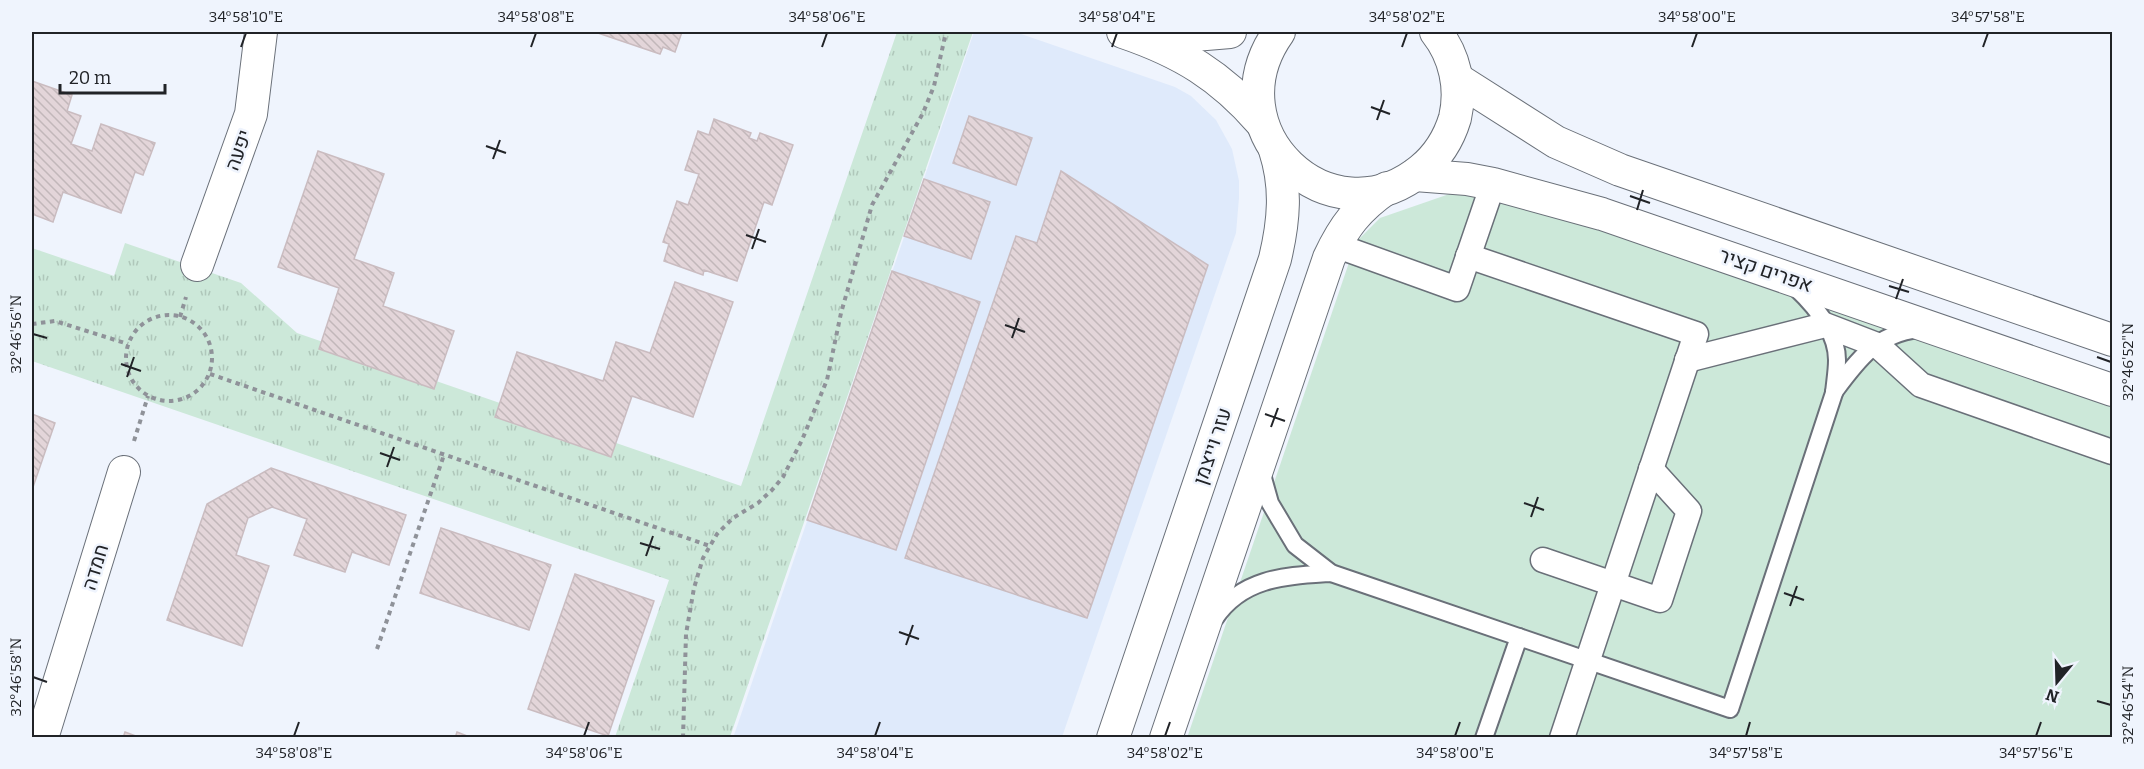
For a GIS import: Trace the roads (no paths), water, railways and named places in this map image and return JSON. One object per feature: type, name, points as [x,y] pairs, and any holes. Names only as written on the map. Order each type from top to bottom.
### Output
[{"type":"street","name":"יפעה","points":[[197,265],[251,114],[261,32]]},
{"type":"street","points":[[1124,32],[1182,36],[1230,32]]},
{"type":"street","points":[[1124,32],[1168,50],[1202,68],[1235,93],[1261,122],[1275,150],[1296,172],[1325,188],[1357,193],[1387,188]]},
{"type":"street","points":[[1261,122],[1258,76],[1262,60],[1278,32]]},
{"type":"street","points":[[1166,738],[1323,272],[1335,245],[1347,224],[1361,207],[1387,188],[1415,175],[1437,154],[1453,126],[1457,79],[1448,49],[1436,32]]},
{"type":"street","points":[[1457,79],[1556,142],[1620,170],[2112,340]]},
{"type":"street","name":"עזר וייצמן","points":[[1113,738],[1275,259],[1281,230],[1284,193],[1275,150]]},
{"type":"street","name":"אפרים קציר","points":[[1415,175],[1467,179],[1493,184],[1602,214],[2112,390]]},
{"type":"street","points":[[1335,245],[1458,289],[1493,184]]},
{"type":"street","points":[[1468,256],[1696,334],[1562,738]]},
{"type":"street","points":[[1688,360],[1825,325],[1877,345],[1921,385],[2112,452]]},
{"type":"street","points":[[1544,560],[1660,600],[1689,511],[1651,470]]},
{"type":"street","name":"חמדה","points":[[42,738],[124,472]]},
{"type":"lane","points":[[1259,462],[1270,503],[1296,546],[1331,573],[1730,709],[1834,393],[1837,358],[1832,336],[1814,305],[1785,277]]},
{"type":"lane","points":[[1834,393],[1857,360],[1884,339],[1904,331],[1930,327]]},
{"type":"lane","points":[[1197,644],[1224,605],[1254,585],[1285,576],[1331,573]]},
{"type":"lane","points":[[1484,738],[1519,636]]}]
